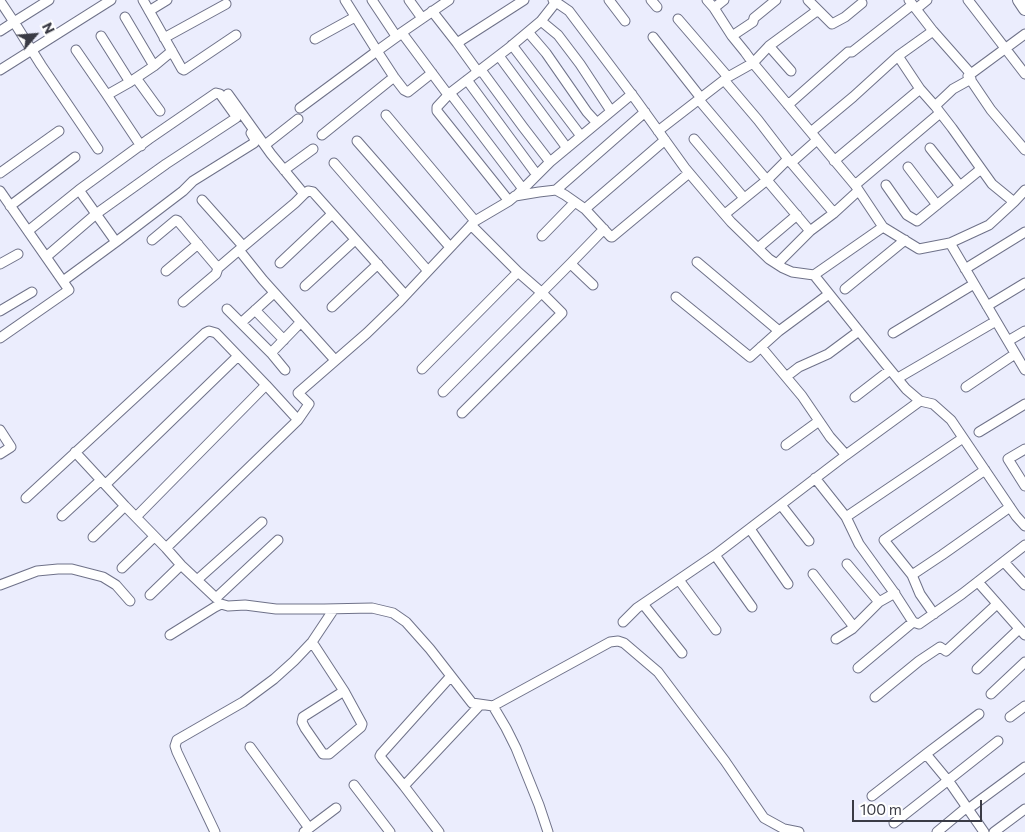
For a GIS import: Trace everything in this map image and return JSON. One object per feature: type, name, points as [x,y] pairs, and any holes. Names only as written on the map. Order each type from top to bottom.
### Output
[{"type":"street","points":[[0,31],[49,0]]},
{"type":"street","points":[[0,70],[111,0]]},
{"type":"street","points":[[143,0],[182,68],[185,69],[236,35]]},
{"type":"street","points":[[148,11],[166,0]]},
{"type":"street","points":[[358,0],[347,3],[376,51],[404,90],[408,92],[432,73]]},
{"type":"street","points":[[372,0],[448,92],[523,189]]},
{"type":"street","points":[[409,0],[422,18]]},
{"type":"street","points":[[300,108],[376,51],[449,0]]},
{"type":"street","points":[[457,44],[524,0]]},
{"type":"street","points":[[610,0],[625,20]]},
{"type":"street","points":[[707,0],[732,36],[746,52],[752,63],[857,188],[883,227],[919,249],[950,243],[989,224],[1025,190]]},
{"type":"street","points":[[714,8],[724,0]]},
{"type":"street","points":[[732,36],[753,22],[754,18],[776,0]]},
{"type":"street","points":[[808,0],[832,24],[845,17],[860,1]]},
{"type":"street","points":[[788,105],[848,52],[852,52],[912,4],[927,0]]},
{"type":"street","points":[[968,0],[1025,74]]},
{"type":"street","points":[[1019,0],[1025,8]]},
{"type":"street","points":[[0,1],[98,149]]},
{"type":"street","points":[[512,199],[437,110],[437,107],[448,92],[480,71],[541,21],[554,1],[568,11],[632,94],[690,174],[725,214],[769,259],[792,272],[814,275],[890,370],[920,401],[933,404],[952,420],[962,438],[1025,526]]},
{"type":"street","points":[[164,38],[226,4]]},
{"type":"street","points":[[912,4],[971,77],[991,110],[1025,150]]},
{"type":"street","points":[[658,131],[726,78],[752,63],[768,46],[818,10]]},
{"type":"street","points":[[432,11],[550,162]]},
{"type":"street","points":[[125,17],[154,66]]},
{"type":"street","points":[[315,40],[355,18]]},
{"type":"street","points":[[678,19],[790,161],[834,213]]},
{"type":"street","points":[[541,21],[558,35],[611,111]]},
{"type":"street","points":[[811,132],[853,98],[898,56],[933,31]]},
{"type":"street","points":[[528,32],[546,53],[587,112],[597,123]]},
{"type":"street","points":[[777,264],[810,231],[834,213],[857,188],[938,110],[953,89],[1025,34]]},
{"type":"street","points":[[101,36],[133,80],[160,111]]},
{"type":"street","points":[[653,37],[700,99],[810,231]]},
{"type":"street","points":[[512,45],[581,136]]},
{"type":"street","points":[[768,46],[791,70]]},
{"type":"street","points":[[76,50],[141,146]]},
{"type":"street","points":[[107,95],[154,66],[172,51]]},
{"type":"street","points":[[498,56],[567,148]]},
{"type":"street","points":[[898,56],[920,89],[952,128],[992,184],[1014,202]]},
{"type":"street","points":[[322,134],[394,77]]},
{"type":"street","points":[[467,80],[537,175]]},
{"type":"street","points":[[834,161],[920,89]]},
{"type":"street","points":[[28,231],[79,190],[216,93],[220,94],[254,138],[254,143],[193,181],[183,191],[63,281]]},
{"type":"street","points":[[228,94],[304,194]]},
{"type":"street","points":[[166,548],[298,420],[308,404],[298,393],[367,333],[406,295],[473,223],[512,199],[550,162],[632,94]]},
{"type":"street","points":[[512,199],[556,190],[645,112]]},
{"type":"street","points":[[386,115],[473,223],[518,272],[542,292],[561,312],[561,315],[462,413]]},
{"type":"street","points":[[46,257],[96,214],[166,164],[236,118],[236,116]]},
{"type":"street","points":[[265,145],[298,119]]},
{"type":"street","points":[[0,173],[59,131]]},
{"type":"street","points":[[694,138],[744,198]]},
{"type":"street","points":[[585,209],[665,140]]},
{"type":"street","points":[[725,214],[817,140]]},
{"type":"street","points":[[357,141],[450,247]]},
{"type":"street","points":[[930,148],[960,186]]},
{"type":"street","points":[[284,170],[313,149]]},
{"type":"street","points":[[10,206],[75,157]]},
{"type":"street","points":[[334,163],[428,271]]},
{"type":"street","points":[[908,167],[937,205]]},
{"type":"street","points":[[886,185],[907,215],[917,221],[981,169]]},
{"type":"street","points":[[556,190],[585,209],[612,237],[690,174]]},
{"type":"street","points":[[79,190],[116,242]]},
{"type":"street","points":[[0,191],[69,290],[0,338]]},
{"type":"street","points":[[183,302],[216,274],[218,268],[308,191],[313,192],[406,295]]},
{"type":"street","points":[[202,200],[274,293],[335,360]]},
{"type":"street","points":[[542,236],[575,202]]},
{"type":"street","points":[[280,263],[332,214]]},
{"type":"street","points":[[758,248],[797,215]]},
{"type":"street","points":[[152,240],[176,220],[218,268]]},
{"type":"street","points":[[814,275],[883,227]]},
{"type":"street","points":[[443,392],[604,229]]},
{"type":"street","points":[[965,269],[1025,232]]},
{"type":"street","points":[[305,286],[356,240]]},
{"type":"street","points":[[845,289],[905,240]]},
{"type":"street","points":[[950,243],[1025,370]]},
{"type":"street","points":[[166,271],[198,244]]},
{"type":"street","points":[[0,264],[18,254]]},
{"type":"street","points":[[572,262],[573,266],[593,286]]},
{"type":"street","points":[[697,262],[779,332]]},
{"type":"street","points":[[332,308],[378,264]]},
{"type":"street","points":[[422,369],[518,272]]},
{"type":"street","points":[[987,306],[1025,283]]},
{"type":"street","points":[[893,332],[974,284]]},
{"type":"street","points":[[0,311],[32,292]]},
{"type":"street","points":[[242,322],[274,293]]},
{"type":"street","points":[[676,297],[750,357],[779,332],[830,294]]},
{"type":"street","points":[[227,308],[285,370]]},
{"type":"street","points":[[255,310],[284,340]]},
{"type":"street","points":[[898,378],[996,321]]},
{"type":"street","points":[[271,353],[300,323]]},
{"type":"street","points":[[26,498],[209,331],[216,333],[298,420]]},
{"type":"street","points":[[1008,342],[1025,331]]},
{"type":"street","points":[[786,377],[799,367],[828,354],[859,332]]},
{"type":"street","points":[[761,347],[802,396],[846,455]]},
{"type":"street","points":[[966,387],[1015,354]]},
{"type":"street","points":[[62,516],[104,482],[238,356]]},
{"type":"street","points":[[855,396],[890,370]]},
{"type":"street","points":[[136,517],[266,385]]},
{"type":"street","points":[[623,622],[643,604],[715,555],[815,478],[920,401]]},
{"type":"street","points":[[979,432],[1025,404]]},
{"type":"street","points":[[786,445],[819,421]]},
{"type":"street","points":[[0,430],[11,447],[0,454]]},
{"type":"street","points":[[846,517],[962,438]]},
{"type":"street","points":[[1025,449],[1008,459],[1025,486]]},
{"type":"street","points":[[75,452],[181,565],[216,598],[278,540]]},
{"type":"street","points":[[934,614],[920,594],[912,575],[884,540],[985,470]]},
{"type":"street","points":[[815,478],[846,517],[859,544],[895,593],[913,622],[919,624],[1025,546]]},
{"type":"street","points":[[781,505],[809,541]]},
{"type":"street","points":[[93,537],[125,506]]},
{"type":"street","points":[[912,575],[1010,507]]},
{"type":"street","points":[[197,580],[262,522]]},
{"type":"street","points":[[750,529],[788,584]]},
{"type":"street","points":[[122,568],[154,537]]},
{"type":"street","points":[[715,555],[752,607]]},
{"type":"street","points":[[1004,562],[1025,585]]},
{"type":"street","points":[[848,564],[880,602]]},
{"type":"street","points":[[150,595],[181,565]]},
{"type":"street","points":[[0,585],[37,571],[72,569],[103,577],[116,585],[130,601]]},
{"type":"street","points":[[813,574],[854,627]]},
{"type":"street","points":[[678,580],[716,630]]},
{"type":"street","points":[[977,669],[1022,632],[978,582]]},
{"type":"street","points":[[836,639],[854,627],[880,602],[895,593]]},
{"type":"street","points":[[170,635],[221,604],[276,609],[372,608],[393,613],[406,622],[430,649],[472,703],[493,706],[610,642],[618,641],[624,643],[658,672],[725,761],[764,818],[784,829],[798,832]]},
{"type":"street","points":[[643,604],[682,653]]},
{"type":"street","points":[[874,697],[940,647],[946,651],[998,604]]},
{"type":"street","points":[[215,832],[177,752],[175,746],[177,740],[244,702],[274,680],[312,642],[334,609]]},
{"type":"street","points":[[858,668],[913,622]]},
{"type":"street","points":[[312,642],[344,691],[362,724],[361,727],[329,754],[324,754],[305,728],[302,722],[303,717],[344,691]]},
{"type":"street","points":[[991,694],[1025,662]]},
{"type":"street","points":[[439,832],[380,756],[451,676]]},
{"type":"street","points":[[404,786],[480,705]]},
{"type":"street","points":[[493,706],[516,748],[548,832]]},
{"type":"street","points":[[1010,717],[1025,706]]},
{"type":"street","points":[[872,796],[979,714]]},
{"type":"street","points":[[894,823],[998,741]]},
{"type":"street","points":[[250,746],[306,830],[336,808]]},
{"type":"street","points":[[926,754],[948,780],[984,832]]},
{"type":"street","points":[[937,832],[1025,767]]},
{"type":"street","points":[[354,785],[390,832]]},
{"type":"street","points":[[994,832],[1025,809]]}]
